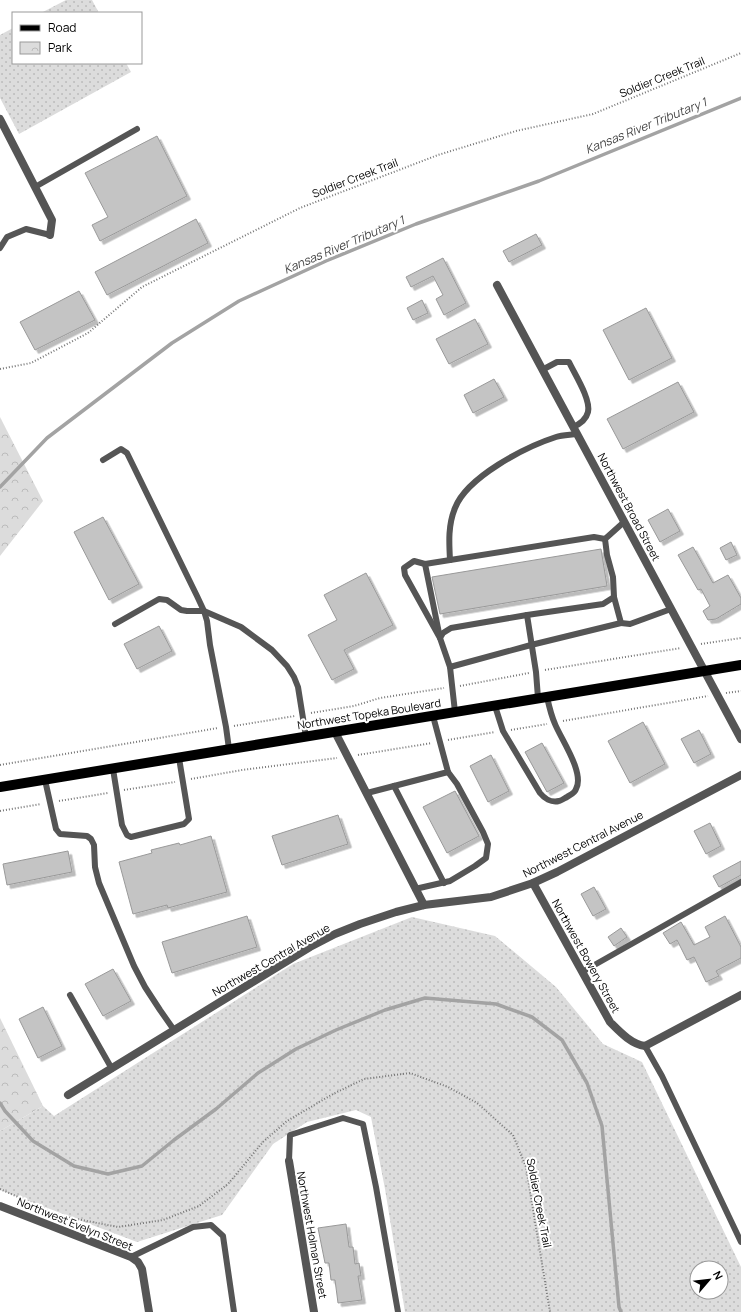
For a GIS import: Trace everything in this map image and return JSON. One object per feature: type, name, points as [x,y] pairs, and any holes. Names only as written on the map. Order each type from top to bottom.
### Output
[{"type":"main road","name":"Northwest Topeka Boulevard","points":[[0,788],[741,665]]},
{"type":"street","points":[[0,119],[52,220],[50,235]]},
{"type":"street","name":"Northwest Broad Street","points":[[497,285],[670,609],[740,736]]},
{"type":"street","points":[[335,732],[424,904]]},
{"type":"street","name":"Northwest Central Avenue","points":[[68,1095],[335,934],[360,924],[424,904],[491,897],[533,883],[557,872],[741,775]]},
{"type":"street","name":"Northwest Bowery Street","points":[[533,883],[610,1022],[624,1036],[637,1045],[645,1046]]},
{"type":"street","points":[[645,1046],[741,995]]},
{"type":"street","name":"Northwest Holman Street","points":[[289,1161],[314,1312]]},
{"type":"street","name":"Northwest Evelyn Street","points":[[0,1206],[131,1257],[138,1262],[142,1269],[149,1312]]},
{"type":"lane","points":[[35,187],[137,129]]},
{"type":"lane","points":[[0,248],[7,237],[26,229],[50,235]]},
{"type":"lane","points":[[450,560],[449,537],[451,519],[455,507],[471,487],[485,474],[517,455],[557,437],[575,431],[583,422],[588,412],[587,400],[569,362],[557,362],[542,370]]},
{"type":"lane","points":[[103,460],[121,449],[127,453],[204,610],[229,749]]},
{"type":"lane","points":[[605,539],[624,522]]},
{"type":"lane","points":[[440,638],[405,575],[404,568],[414,561],[425,564],[594,537],[605,539]]},
{"type":"lane","points":[[605,539],[607,556],[613,577],[614,597],[621,622]]},
{"type":"lane","points":[[425,564],[440,638],[450,667],[453,687],[454,712]]},
{"type":"lane","points":[[440,638],[443,633],[451,628],[603,604],[614,597]]},
{"type":"lane","points":[[115,624],[159,599],[163,599],[167,600],[180,610],[204,610],[241,627],[272,650],[287,666],[294,677],[298,687],[306,737]]},
{"type":"lane","points":[[450,667],[621,622],[630,624],[670,609]]},
{"type":"lane","points":[[495,706],[503,731],[544,798],[551,801],[559,801],[571,795],[576,790],[578,782],[577,773],[574,762],[542,698],[531,645],[527,615]]},
{"type":"lane","points":[[415,889],[450,881],[475,866],[486,858],[488,844],[457,784],[448,772],[434,716]]},
{"type":"lane","points":[[113,769],[122,825],[127,835],[131,837],[184,824],[189,819],[179,758]]},
{"type":"lane","points":[[367,793],[448,772]]},
{"type":"lane","points":[[44,780],[56,829],[60,834],[87,836],[91,839],[94,845],[95,867],[99,883],[128,953],[145,987],[174,1030]]},
{"type":"lane","points":[[394,786],[444,882]]},
{"type":"lane","points":[[582,972],[741,882]]},
{"type":"lane","points":[[70,995],[112,1069]]},
{"type":"lane","points":[[645,1046],[662,1076],[741,1242]]},
{"type":"lane","points":[[289,1161],[290,1135],[343,1118],[363,1124],[376,1187],[398,1312]]},
{"type":"lane","points":[[131,1257],[193,1227],[211,1224],[223,1236],[234,1312]]},
{"type":"path","name":"Soldier Creek Trail","points":[[0,368],[31,364],[88,333],[142,287],[300,208],[438,155],[516,131],[593,114],[741,53]]},
{"type":"path","points":[[0,764],[354,706],[380,698],[741,638]]},
{"type":"path","points":[[0,811],[242,770],[348,757],[741,691]]},
{"type":"path","name":"Soldier Creek Trail","points":[[0,1189],[61,1216],[118,1227],[162,1220],[199,1206],[228,1184],[262,1142],[287,1121],[333,1094],[364,1079],[410,1073],[448,1087],[477,1103],[513,1135],[526,1167],[550,1312]]},
{"type":"green space","points":[[66,0],[92,0],[98,12],[43,12]]},
{"type":"green space","points":[[12,29],[12,64],[127,64],[131,72],[19,134],[0,98],[0,35]]},
{"type":"green space","points":[[0,417],[43,501],[0,556]]},
{"type":"green space","points":[[412,917],[495,936],[556,987],[603,1044],[642,1062],[741,1267],[741,1312],[405,1312],[385,1189],[371,1117],[356,1110],[307,1122],[273,1144],[222,1215],[137,1242],[0,1190],[0,1131],[43,1106],[54,1116],[293,964]]},
{"type":"green space","points":[[0,1018],[43,1106],[0,1131]]},
{"type":"building","points":[[157,136],[187,196],[100,241],[92,225],[108,217],[85,173]]},
{"type":"building","points":[[196,219],[208,243],[107,295],[95,272]]},
{"type":"building","points":[[536,234],[542,245],[509,262],[503,251]]},
{"type":"building","points":[[443,258],[466,303],[444,315],[436,299],[443,295],[433,276],[411,287],[406,277]]},
{"type":"building","points":[[79,291],[95,320],[35,350],[20,322]]},
{"type":"building","points":[[422,300],[428,313],[413,320],[407,308]]},
{"type":"building","points":[[646,308],[672,358],[629,380],[603,330]]},
{"type":"building","points":[[475,319],[488,344],[449,364],[436,339]]},
{"type":"building","points":[[494,379],[504,397],[473,413],[464,395]]},
{"type":"building","points":[[678,382],[694,412],[623,449],[607,419]]},
{"type":"building","points":[[668,509],[680,531],[660,542],[648,520]]},
{"type":"building","points":[[103,517],[139,584],[109,600],[74,532]]},
{"type":"building","points":[[731,542],[737,555],[726,560],[720,548]]},
{"type":"building","points":[[693,547],[713,583],[728,575],[741,598],[741,604],[716,619],[708,620],[703,611],[710,606],[701,589],[698,590],[678,555]]},
{"type":"building","points":[[601,549],[607,586],[440,614],[432,577]]},
{"type":"building","points":[[366,573],[393,625],[344,650],[354,669],[332,680],[308,635],[337,620],[324,595]]},
{"type":"building","points":[[159,626],[172,651],[137,669],[124,644]]},
{"type":"building","points":[[643,722],[665,764],[630,783],[608,741]]},
{"type":"building","points":[[699,730],[711,754],[694,763],[681,739]]},
{"type":"building","points":[[542,743],[564,783],[547,792],[525,752]]},
{"type":"building","points":[[491,755],[509,791],[488,802],[470,766]]},
{"type":"building","points":[[455,791],[479,836],[447,853],[423,807]]},
{"type":"building","points":[[338,815],[348,844],[282,865],[272,836]]},
{"type":"building","points":[[710,823],[721,846],[706,854],[694,831]]},
{"type":"building","points":[[211,836],[227,892],[168,908],[167,905],[133,914],[119,862],[152,853],[151,850],[179,843],[180,845]]},
{"type":"building","points":[[68,851],[72,872],[7,885],[3,864]]},
{"type":"building","points":[[741,861],[741,875],[719,887],[713,876]]},
{"type":"building","points":[[594,887],[606,909],[593,916],[581,894]]},
{"type":"building","points":[[247,916],[257,947],[172,973],[162,942]]},
{"type":"building","points":[[725,916],[741,947],[741,958],[716,971],[719,976],[706,982],[694,957],[687,960],[677,940],[670,944],[663,933],[681,922],[694,945],[710,937],[705,927]]},
{"type":"building","points":[[621,928],[627,937],[614,946],[608,937]]},
{"type":"building","points":[[113,969],[131,1001],[103,1016],[85,984]]},
{"type":"building","points":[[43,1007],[62,1046],[38,1058],[19,1019]]},
{"type":"building","points":[[346,1224],[349,1247],[353,1247],[355,1264],[359,1263],[361,1276],[358,1276],[362,1300],[338,1303],[335,1280],[331,1280],[329,1263],[325,1263],[318,1228]]},
{"type":"waterway","name":"Kansas River Tributary 1","points":[[0,487],[47,438],[172,343],[239,301],[326,261],[416,224],[539,181],[741,98]]},
{"type":"waterway","points":[[0,1103],[5,1111],[33,1141],[74,1166],[108,1174],[142,1166],[216,1109],[258,1073],[296,1049],[336,1030],[385,1010],[425,998],[496,1004],[532,1017],[562,1040],[587,1083],[602,1126],[619,1307],[621,1312]]}]
